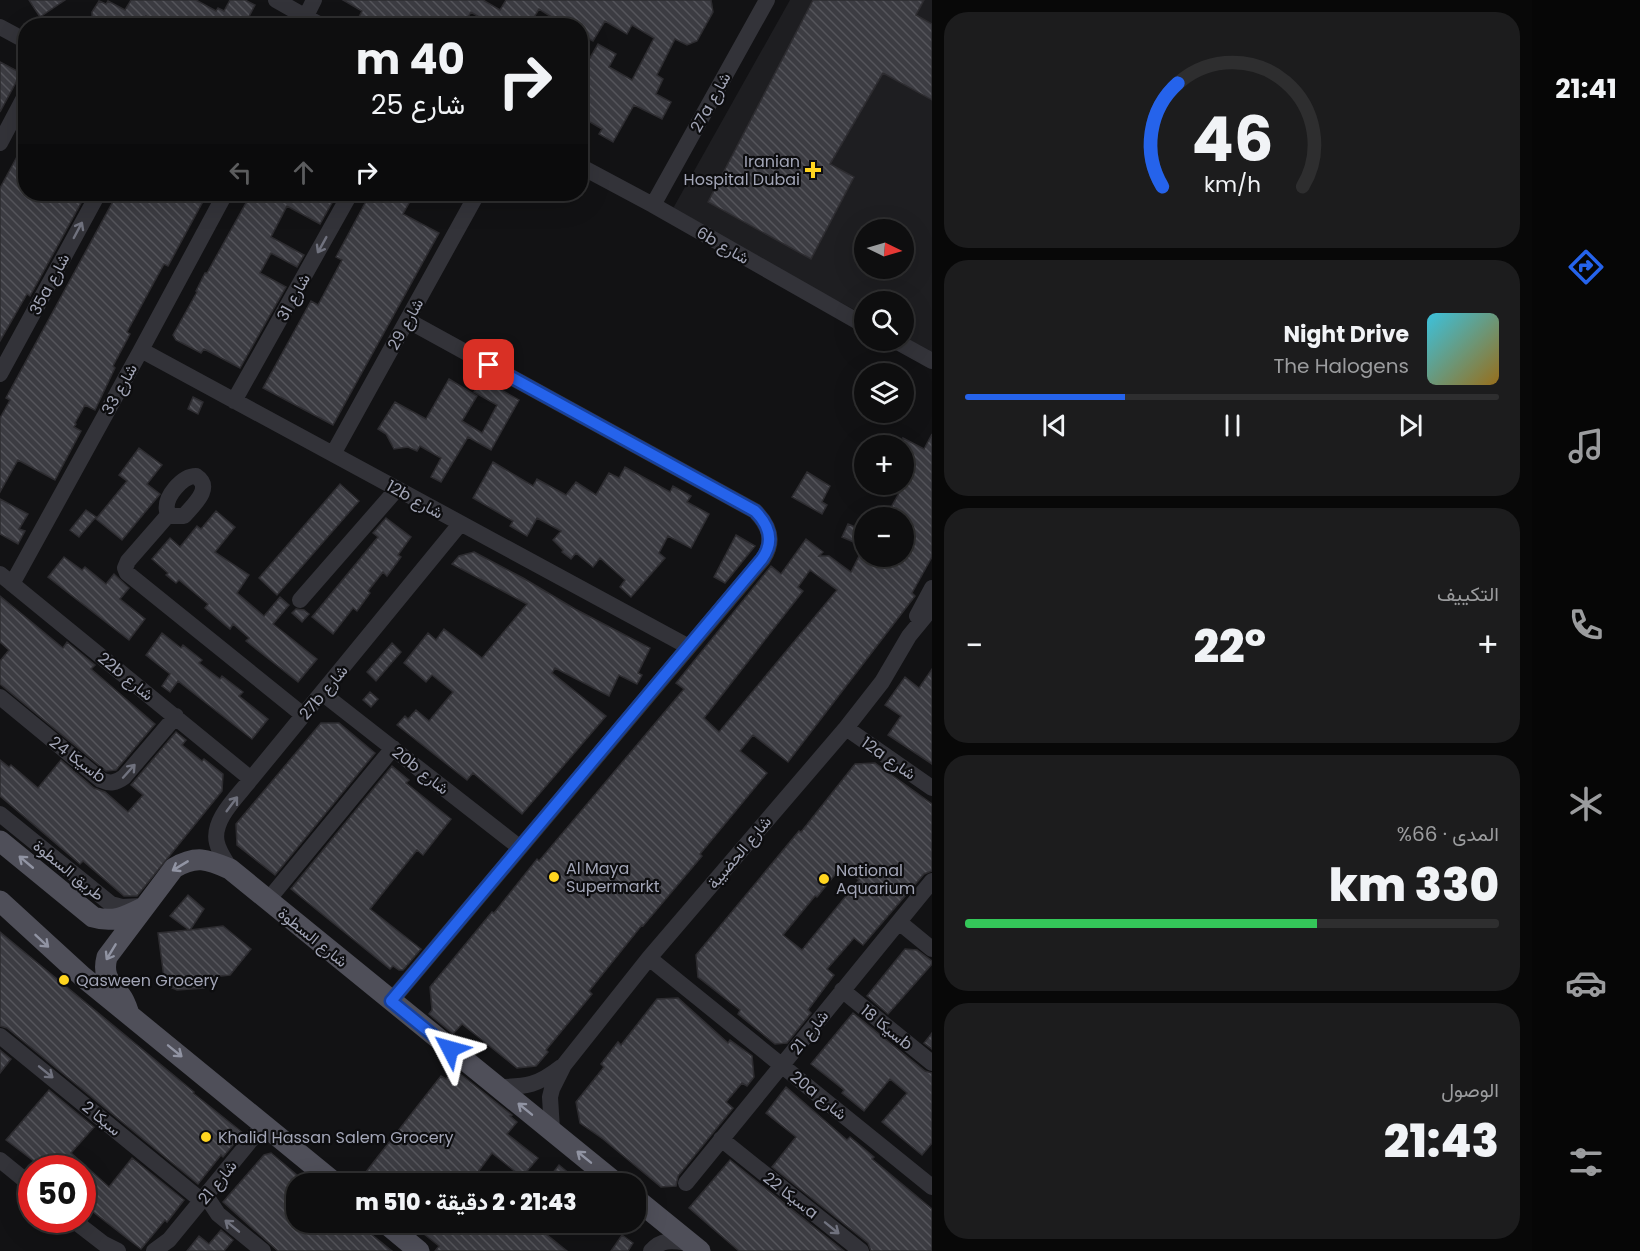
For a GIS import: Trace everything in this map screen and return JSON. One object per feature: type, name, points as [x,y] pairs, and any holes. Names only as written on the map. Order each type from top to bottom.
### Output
[{"type":"main road","name":"شارع السطوة","points":[[0,841],[93,917],[103,920],[125,917],[146,906],[174,868],[185,861],[212,860],[230,868],[604,1173]]},
{"type":"main road","points":[[0,901],[53,951],[323,1173]]},
{"type":"main road","points":[[129,1014],[122,997],[107,979],[105,964],[111,951],[146,906]]},
{"type":"main road","points":[[646,1207],[695,1247]]},
{"type":"main road","points":[[397,1233],[419,1251]]},
{"type":"street","points":[[276,0],[307,18]]},
{"type":"street","points":[[314,0],[316,18]]},
{"type":"street","name":"27a شارع","points":[[653,205],[763,1]]},
{"type":"street","points":[[0,27],[18,37]]},
{"type":"street","points":[[0,142],[18,109]]},
{"type":"street","name":"6b شارع","points":[[588,170],[854,318]]},
{"type":"street","name":"35a شارع","points":[[0,374],[94,201]]},
{"type":"street","name":"شارع 33","points":[[6,579],[141,350],[221,201]]},
{"type":"street","name":"شارع 31","points":[[234,401],[346,201]]},
{"type":"street","name":"شارع 29","points":[[333,454],[473,201]]},
{"type":"street","points":[[391,1001],[689,647],[767,552],[770,541],[763,519],[755,511],[407,320]]},
{"type":"street","name":"12b شارع","points":[[141,350],[689,647]]},
{"type":"street","points":[[914,351],[932,361]]},
{"type":"street","points":[[300,600],[397,489]]},
{"type":"street","points":[[169,514],[126,564],[126,573],[303,715]]},
{"type":"street","name":"27b شارع","points":[[230,868],[217,845],[218,824],[224,815],[251,778],[460,524]]},
{"type":"street","name":"22b شارع","points":[[6,579],[251,778]]},
{"type":"street","name":"شارع الحضيبة","points":[[552,1130],[550,1097],[564,1065],[649,958],[846,728],[882,682],[909,636],[914,621],[931,596]]},
{"type":"street","name":"20b شارع","points":[[322,693],[519,847]]},
{"type":"street","name":"سيكا 24b","points":[[0,697],[107,783],[113,783],[124,777],[176,716]]},
{"type":"street","name":"12a شارع","points":[[846,728],[932,788]]},
{"type":"street","points":[[268,900],[393,748]]},
{"type":"street","name":"طريق السطوة","points":[[0,814],[111,904],[122,907],[146,906]]},
{"type":"street","name":"شارع 21","points":[[686,1183],[932,881]]},
{"type":"street","points":[[899,921],[932,949]]},
{"type":"street","name":"20a شارع","points":[[649,958],[932,1187]]},
{"type":"street","name":"سيكا 18b","points":[[842,990],[932,1063]]},
{"type":"street","name":"سيكا 2","points":[[0,1036],[204,1199],[218,1214],[263,1251]]},
{"type":"street","name":"شارع الحضيبة","points":[[498,1088],[532,1085],[544,1080],[564,1065]]},
{"type":"street","name":"شارع 21","points":[[154,1251],[166,1246],[264,1124]]},
{"type":"street","name":"سيكا 22a","points":[[721,1139],[861,1251]]},
{"type":"street","points":[[0,1160],[18,1175]]},
{"type":"street","points":[[90,1233],[110,1249]]},
{"type":"street","points":[[651,1251],[662,1242],[695,1247]]},
{"type":"shaded area","name":"Iranian Hospital Dubai","points":[[790,0],[932,0],[932,352],[914,342],[914,291],[854,291],[854,310],[671,212]]},
{"type":"building","points":[[29,0],[65,0],[40,17]]},
{"type":"building","points":[[131,0],[196,0],[216,11],[218,8],[224,11],[230,0],[245,0],[255,5],[248,18],[149,18],[146,16],[145,18],[92,18],[92,12],[99,1],[106,4],[108,1],[125,10]]},
{"type":"building","points":[[343,0],[483,0],[500,10],[506,0],[711,0],[713,12],[697,41],[687,45],[675,39],[657,75],[663,79],[656,94],[671,102],[662,119],[634,105],[613,142],[599,134],[602,129],[588,121],[588,61],[598,44],[616,54],[609,67],[632,80],[654,38],[632,25],[627,34],[605,21],[593,41],[588,38],[588,18],[553,18],[539,9],[534,18],[481,18],[471,12],[468,18],[358,18],[362,11]]},
{"type":"building","points":[[813,0],[924,0],[916,15],[932,24],[932,100],[883,73],[830,164],[854,177],[811,259],[708,202]]},
{"type":"building","points":[[0,62],[18,71],[18,79],[0,112]]},
{"type":"building","points":[[18,155],[18,201],[82,201],[30,296],[27,294],[0,341],[0,188]]},
{"type":"building","points":[[113,201],[203,201],[168,266],[164,264],[127,332],[130,334],[113,366],[115,368],[95,410],[85,405],[75,423],[74,427],[81,431],[55,480],[18,460],[0,492],[0,418],[10,400],[6,398]]},
{"type":"building","points":[[247,201],[333,201],[320,224],[287,206],[271,237],[304,255],[297,267],[271,253],[260,273],[286,287],[240,368],[204,349],[201,353],[176,340],[173,335]]},
{"type":"building","points":[[366,201],[410,201],[403,214],[439,233],[333,425],[263,388],[311,301],[318,305],[342,260],[336,257]]},
{"type":"building","points":[[449,379],[477,396],[462,421],[482,433],[497,405],[474,392],[482,379],[519,400],[491,450],[468,437],[441,482],[431,477],[441,458],[420,446],[417,451],[408,447],[394,449],[386,434],[378,429],[395,402],[426,419]]},
{"type":"building","points":[[193,397],[203,402],[198,414],[188,409]]},
{"type":"building","points":[[932,434],[932,557],[912,593],[915,596],[788,762],[753,735],[740,751],[767,773],[700,854],[702,856],[589,991],[592,994],[546,1050],[548,1052],[536,1066],[517,1068],[462,1024],[453,1034],[429,1014],[432,1010],[430,987],[684,689],[676,683],[771,566],[781,574],[806,539],[823,552],[819,556],[829,556],[851,572],[854,566],[914,567],[914,507],[891,507],[898,495],[914,495],[914,444],[924,449]],"holes":[[[810,570],[837,590],[719,732],[704,718],[803,591],[798,587]]]},
{"type":"building","points":[[139,448],[162,465],[147,484],[160,494],[122,540],[96,519],[127,481],[119,475]]},
{"type":"building","points":[[493,462],[533,486],[537,479],[566,495],[576,482],[596,495],[609,473],[619,478],[625,467],[670,492],[673,486],[691,496],[687,502],[709,514],[691,548],[668,536],[659,553],[665,558],[631,597],[620,587],[625,580],[600,558],[593,567],[576,553],[571,559],[562,552],[563,550],[553,540],[561,531],[537,518],[527,536],[510,526],[513,521],[473,498]]},
{"type":"building","points":[[807,472],[830,486],[822,502],[827,505],[822,514],[792,497]]},
{"type":"building","points":[[340,484],[359,501],[277,595],[259,578]]},
{"type":"building","points":[[0,499],[28,514],[19,529],[25,531],[18,544],[0,534]]},
{"type":"building","points":[[86,510],[96,517],[79,537],[70,530]]},
{"type":"building","points":[[216,511],[235,527],[215,552],[249,575],[237,593],[264,616],[280,597],[289,605],[273,624],[317,659],[298,682],[246,641],[249,638],[233,624],[230,629],[205,608],[208,604],[179,580],[176,583],[166,575],[168,573],[152,559],[170,538],[180,547],[197,526],[201,529]]},
{"type":"building","points":[[386,518],[411,537],[398,555],[401,557],[387,576],[383,572],[368,591],[370,593],[357,611],[353,608],[333,634],[312,617],[378,537],[373,533]]},
{"type":"building","points":[[848,524],[854,527],[854,542],[842,537]]},
{"type":"building","points":[[736,535],[755,546],[725,583],[714,577]]},
{"type":"building","points":[[474,552],[650,648],[638,673],[642,675],[637,684],[619,675],[609,696],[555,668],[552,673],[606,716],[522,814],[473,773],[467,780],[397,725],[405,716],[408,719],[416,710],[429,721],[453,692],[432,675],[426,682],[404,663],[428,633],[436,640],[444,629],[482,658],[527,604],[452,564],[459,556]]},
{"type":"building","points":[[64,557],[82,570],[85,567],[106,584],[114,574],[129,588],[120,599],[145,619],[129,640],[48,577]]},
{"type":"building","points":[[0,596],[63,648],[67,642],[95,665],[91,669],[155,724],[116,770],[106,771],[0,684],[0,661],[9,650],[0,642]]},
{"type":"building","points":[[296,609],[304,610],[309,614],[302,622],[292,613]]},
{"type":"building","points":[[162,633],[181,648],[183,645],[202,660],[199,663],[220,679],[222,676],[243,692],[239,696],[268,719],[252,739],[178,681],[170,692],[162,686],[170,674],[146,655]]},
{"type":"building","points":[[392,643],[401,652],[376,681],[367,672]]},
{"type":"building","points":[[932,669],[932,764],[888,735],[901,716],[885,705],[905,677],[919,688]]},
{"type":"building","points":[[370,692],[378,699],[371,707],[363,700]]},
{"type":"building","points":[[321,723],[339,723],[375,753],[275,875],[237,845],[236,824]]},
{"type":"building","points":[[176,732],[186,740],[182,745],[223,774],[222,791],[137,896],[124,896],[83,861],[80,864],[0,796],[0,760],[9,767],[11,765],[38,788],[61,760],[94,788],[105,792],[128,812],[143,795],[131,785]]},
{"type":"building","points":[[875,763],[932,804],[932,871],[924,874],[863,945],[854,938],[827,969],[834,975],[808,1010],[811,1013],[787,1043],[775,1044],[738,1014],[740,1010],[698,977],[696,955],[799,831],[801,832],[855,764]],"holes":[[[841,867],[859,880],[802,950],[783,935]]]},
{"type":"building","points":[[392,766],[409,780],[406,783],[451,819],[423,855],[417,850],[370,909],[421,949],[403,970],[393,966],[390,969],[291,889]]},
{"type":"building","points":[[188,895],[204,909],[190,930],[223,926],[251,949],[230,975],[203,978],[204,988],[177,990],[165,985],[158,933],[189,930],[170,916]]},
{"type":"building","points":[[0,932],[243,1133],[223,1157],[221,1155],[198,1184],[7,1028],[0,1026]]},
{"type":"building","points":[[905,949],[917,950],[932,961],[932,964],[888,1014],[867,996]]},
{"type":"building","points":[[678,998],[728,1043],[730,1040],[752,1056],[754,1077],[747,1086],[742,1083],[726,1102],[733,1108],[678,1176],[676,1186],[661,1187],[580,1123],[576,1102],[604,1067],[601,1064],[618,1042],[621,1045],[657,999]]},
{"type":"building","points":[[853,1013],[925,1071],[932,1073],[932,1143],[922,1155],[882,1122],[907,1093],[890,1079],[864,1111],[842,1093],[844,1090],[811,1064]]},
{"type":"building","points":[[932,1033],[932,1049],[924,1043]]},
{"type":"building","points":[[0,1050],[11,1059],[0,1073]]},
{"type":"building","points":[[454,1069],[512,1115],[510,1116],[517,1122],[507,1134],[538,1158],[525,1173],[517,1173],[492,1153],[477,1173],[365,1173],[441,1076],[446,1079]]},
{"type":"building","points":[[786,1087],[847,1140],[850,1137],[874,1157],[872,1159],[932,1209],[932,1251],[871,1251],[868,1243],[772,1167],[796,1137],[766,1113]]},
{"type":"building","points":[[49,1090],[94,1127],[71,1153],[73,1155],[26,1155],[6,1140]]},
{"type":"building","points":[[271,1153],[295,1173],[286,1173],[286,1233],[370,1233],[392,1251],[278,1251],[223,1202],[264,1155]]},
{"type":"building","points":[[132,1158],[184,1200],[141,1249],[96,1214],[96,1175],[109,1187]]},
{"type":"building","points":[[730,1160],[844,1251],[739,1251],[689,1208]]},
{"type":"building","points":[[559,1165],[569,1173],[553,1173]]},
{"type":"building","points":[[221,1230],[233,1240],[224,1251],[187,1251],[199,1236],[209,1244]]},
{"type":"building","points":[[423,1233],[545,1233],[567,1251],[435,1251],[439,1246]]},
{"type":"building","points":[[622,1235],[633,1243],[628,1251],[611,1251]]},
{"type":"place","name":"Iranian Hospital Dubai","points":[[813,170]]},
{"type":"place","name":"Al Maya Supermarkt","points":[[554,877]]},
{"type":"place","name":"National Aquarium","points":[[824,879]]},
{"type":"place","name":"Qasween Grocery","points":[[64,980]]},
{"type":"place","name":"Khalid Hassan Salem Grocery","points":[[206,1137]]},
{"type":"route","points":[[450,1049],[391,1001],[762,559],[770,541],[768,529],[763,519],[755,511],[489,365]]}]
